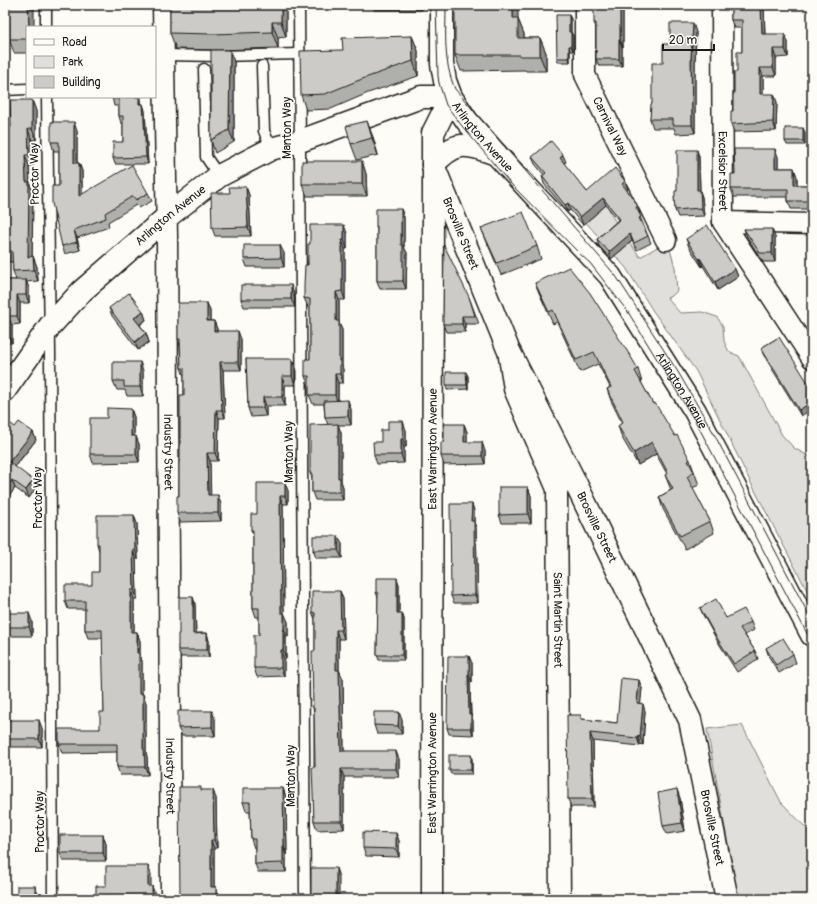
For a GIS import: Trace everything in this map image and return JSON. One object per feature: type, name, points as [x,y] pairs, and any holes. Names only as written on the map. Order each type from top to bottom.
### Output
[{"type":"main road","points":[[442,5],[442,64],[445,81],[451,97]]},
{"type":"main road","name":"Arlington Avenue","points":[[5,390],[50,326],[82,291],[166,216],[219,176],[272,149],[300,141],[421,97],[451,97],[467,121],[496,154],[610,276],[695,411],[812,636]]},
{"type":"main road","name":"East Warrington Avenue","points":[[433,165],[433,133],[451,97]]},
{"type":"main road","points":[[433,165],[442,155],[458,146],[472,145],[496,154]]},
{"type":"main road","name":"Brosville Street","points":[[433,165],[508,349],[575,482],[690,720],[727,899]]},
{"type":"street","name":"Industry Street","points":[[164,5],[171,899]]},
{"type":"street","name":"Carnival Way","points":[[585,5],[585,75],[666,240]]},
{"type":"street","name":"Excelsior Street","points":[[722,5],[723,222],[812,358]]},
{"type":"street","name":"East Warrington Avenue","points":[[432,899],[433,165]]},
{"type":"street","points":[[723,222],[812,224]]},
{"type":"street","name":"Saint Martin Street","points":[[508,349],[514,390],[557,489],[560,899]]},
{"type":"lane","points":[[46,5],[46,26]]},
{"type":"lane","name":"Manton Way","points":[[299,5],[305,899]]},
{"type":"lane","points":[[164,55],[218,56],[299,54]]},
{"type":"lane","points":[[262,66],[264,131],[272,149]]},
{"type":"lane","points":[[204,69],[206,157],[219,176]]},
{"type":"lane","points":[[5,90],[26,89]]},
{"type":"lane","name":"Proctor Way","points":[[47,98],[50,326],[53,899]]},
{"type":"green space","points":[[600,189],[613,218],[640,257],[661,245],[669,246],[675,267],[677,291],[667,298],[680,313],[702,312],[717,317],[723,326],[724,341],[729,352],[739,356],[782,435],[794,448],[812,458],[812,600],[750,481],[696,371],[653,311],[626,268],[575,210]]},
{"type":"green space","points":[[742,725],[781,802],[812,834],[812,899],[738,899],[707,729]]},
{"type":"building","points":[[5,5],[28,5],[29,26],[26,26],[26,39],[9,39],[9,22],[5,22]]},
{"type":"building","points":[[170,5],[281,5],[281,22],[272,22],[272,32],[213,34],[170,33]]},
{"type":"building","points":[[455,5],[513,5],[513,18],[518,18],[518,38],[540,38],[540,56],[455,55]]},
{"type":"building","points":[[594,5],[620,5],[619,59],[596,59],[596,23],[594,23]]},
{"type":"building","points":[[731,5],[761,5],[762,34],[785,34],[785,49],[773,49],[773,68],[760,68],[760,94],[774,94],[773,122],[731,124],[731,111],[733,111],[734,94],[734,72],[737,72],[737,52],[742,52],[742,20],[731,20]]},
{"type":"building","points":[[556,15],[569,15],[571,46],[569,46],[569,58],[557,58]]},
{"type":"building","points":[[670,23],[693,23],[691,58],[692,125],[673,125],[673,119],[650,119],[652,104],[652,63],[663,63],[663,44],[670,44]]},
{"type":"building","points":[[412,36],[413,61],[325,94],[301,95],[300,51],[343,50],[342,38]]},
{"type":"building","points":[[211,50],[230,50],[229,130],[211,140]]},
{"type":"building","points":[[139,98],[139,104],[143,104],[146,157],[113,158],[113,142],[123,142],[123,116],[119,116],[119,99],[112,99]]},
{"type":"building","points":[[10,100],[32,100],[32,129],[28,129],[29,155],[25,155],[26,182],[29,182],[28,257],[33,256],[34,270],[13,271],[12,251],[5,251],[5,127],[11,127]]},
{"type":"building","points":[[367,121],[372,138],[351,144],[346,126]]},
{"type":"building","points":[[51,122],[74,122],[74,163],[79,163],[79,196],[132,165],[148,193],[136,200],[133,196],[105,213],[106,218],[74,230],[77,242],[62,246],[52,203],[52,186],[59,186],[59,142],[51,142]]},
{"type":"building","points":[[785,128],[803,128],[803,141],[785,141]]},
{"type":"building","points":[[551,141],[563,155],[560,158],[587,192],[615,168],[625,181],[622,184],[638,207],[636,207],[641,217],[639,218],[648,236],[634,243],[630,234],[609,252],[597,239],[620,219],[603,198],[580,217],[568,203],[565,205],[564,204],[542,176],[546,173],[532,157]]},
{"type":"building","points":[[734,149],[775,149],[775,168],[794,168],[794,185],[812,185],[812,201],[788,201],[788,189],[731,189],[731,174],[735,174]]},
{"type":"building","points":[[677,150],[697,150],[697,190],[700,190],[701,208],[675,210],[674,197],[675,191],[677,191]]},
{"type":"building","points":[[302,161],[362,161],[362,184],[302,184]]},
{"type":"building","points":[[229,187],[246,187],[248,227],[212,228],[211,193],[230,193]]},
{"type":"building","points":[[376,209],[401,209],[403,281],[377,281]]},
{"type":"building","points":[[523,212],[537,246],[497,263],[481,228]]},
{"type":"building","points":[[310,225],[344,225],[344,240],[342,240],[342,291],[336,292],[336,321],[339,321],[340,374],[335,374],[335,395],[309,395],[309,376],[305,376],[305,359],[310,359],[310,299],[304,298],[304,285],[305,265],[308,265]]},
{"type":"building","points":[[707,225],[735,269],[715,282],[686,239]]},
{"type":"building","points":[[744,229],[772,229],[772,253],[760,253]]},
{"type":"building","points":[[244,245],[280,245],[281,258],[244,259]]},
{"type":"building","points":[[444,245],[469,297],[475,316],[462,316],[462,324],[443,324]]},
{"type":"building","points":[[569,267],[590,293],[631,357],[638,369],[635,371],[653,404],[655,403],[675,436],[677,435],[690,460],[688,461],[694,472],[687,477],[710,521],[680,536],[659,497],[673,489],[665,475],[668,473],[652,442],[634,453],[618,426],[623,422],[607,389],[611,387],[594,352],[576,360],[553,310],[549,312],[535,283]]},
{"type":"building","points":[[5,280],[26,280],[26,295],[17,295],[17,316],[8,316],[8,335],[5,335]]},
{"type":"building","points":[[241,285],[291,285],[291,299],[241,299]]},
{"type":"building","points":[[129,293],[143,311],[134,318],[146,333],[135,342],[109,308]]},
{"type":"building","points":[[178,303],[207,303],[207,321],[214,321],[214,331],[238,331],[238,362],[220,362],[222,410],[216,410],[215,453],[207,453],[208,495],[218,495],[218,513],[177,513],[180,461],[180,395],[184,395],[184,368],[181,368],[180,339],[178,339]]},
{"type":"building","points":[[779,337],[812,389],[812,402],[799,410],[761,348]]},
{"type":"building","points":[[246,359],[292,359],[292,376],[282,376],[282,397],[263,397],[263,408],[248,408]]},
{"type":"building","points":[[113,362],[140,362],[140,387],[124,387],[124,381],[113,381]]},
{"type":"building","points":[[446,372],[466,372],[467,385],[446,385]]},
{"type":"building","points":[[348,400],[348,416],[325,417],[324,401]]},
{"type":"building","points":[[107,408],[131,409],[131,436],[136,436],[136,454],[90,454],[90,418],[107,418]]},
{"type":"building","points":[[7,421],[15,427],[19,422],[33,432],[9,462],[33,480],[26,490],[12,480],[5,489],[5,424]]},
{"type":"building","points":[[388,421],[403,421],[401,455],[374,455],[373,442],[381,442],[381,430],[388,430]]},
{"type":"building","points":[[338,424],[338,478],[340,478],[340,492],[312,492],[312,473],[310,473],[310,425]]},
{"type":"building","points":[[444,424],[464,424],[464,442],[482,442],[482,456],[441,456],[441,442],[444,442]]},
{"type":"building","points":[[257,483],[285,483],[285,496],[280,496],[281,613],[284,613],[281,668],[254,668],[254,635],[259,635],[259,608],[253,608],[253,530],[251,530],[251,514],[257,514]]},
{"type":"building","points":[[499,487],[528,487],[528,514],[499,515]]},
{"type":"building","points":[[450,504],[472,504],[471,521],[474,521],[475,595],[451,596]]},
{"type":"building","points":[[97,515],[134,515],[134,590],[131,590],[131,632],[137,632],[137,653],[139,653],[139,694],[143,694],[143,749],[145,767],[117,767],[117,744],[59,744],[59,729],[100,729],[100,712],[104,712],[102,630],[85,630],[85,601],[65,601],[65,585],[92,585],[92,572],[99,572]]},
{"type":"building","points":[[313,536],[338,536],[338,550],[313,550]]},
{"type":"building","points":[[376,578],[397,578],[397,613],[402,613],[402,655],[377,655],[378,592],[376,592]]},
{"type":"building","points":[[312,591],[340,591],[341,630],[336,630],[336,670],[339,670],[341,751],[396,751],[396,769],[341,769],[341,821],[314,821],[312,767],[315,767],[312,651],[315,651],[315,613],[312,612]]},
{"type":"building","points":[[179,597],[193,597],[193,634],[207,633],[207,650],[178,650]]},
{"type":"building","points":[[716,599],[726,618],[744,609],[751,622],[740,628],[755,651],[734,664],[700,608]]},
{"type":"building","points":[[5,613],[29,613],[29,627],[5,627]]},
{"type":"building","points":[[783,638],[793,654],[776,665],[766,648]]},
{"type":"building","points":[[448,656],[469,656],[469,714],[471,714],[471,728],[447,728]]},
{"type":"building","points":[[621,678],[639,680],[637,703],[643,704],[640,737],[638,736],[637,738],[590,733],[592,799],[568,799],[567,715],[581,715],[581,719],[617,723]]},
{"type":"building","points":[[178,711],[212,711],[212,727],[178,728]]},
{"type":"building","points":[[374,712],[399,712],[398,726],[374,725]]},
{"type":"building","points":[[5,720],[39,720],[39,739],[5,739]]},
{"type":"building","points":[[449,755],[471,755],[471,770],[449,770]]},
{"type":"building","points":[[179,787],[201,787],[201,790],[213,790],[214,840],[211,840],[211,887],[216,887],[216,899],[180,899]]},
{"type":"building","points":[[243,788],[283,788],[283,863],[255,864],[255,839],[251,839],[250,802],[243,802]]},
{"type":"building","points":[[677,789],[682,823],[663,826],[658,793]]},
{"type":"building","points":[[363,832],[396,833],[396,849],[363,848]]},
{"type":"building","points":[[60,835],[103,835],[103,853],[60,853]]},
{"type":"building","points":[[106,866],[148,866],[148,886],[152,886],[152,899],[96,899],[96,886],[106,886]]},
{"type":"building","points":[[311,868],[336,868],[336,899],[311,899]]},
{"type":"building","points":[[17,886],[35,886],[35,899],[17,899]]},
{"type":"tram line","points":[[436,5],[438,76],[446,105],[509,182],[590,263],[628,312],[698,426],[812,643]]},
{"type":"tram line","points":[[446,5],[447,58],[451,79],[455,89],[616,276],[678,372],[712,430],[812,621]]}]
